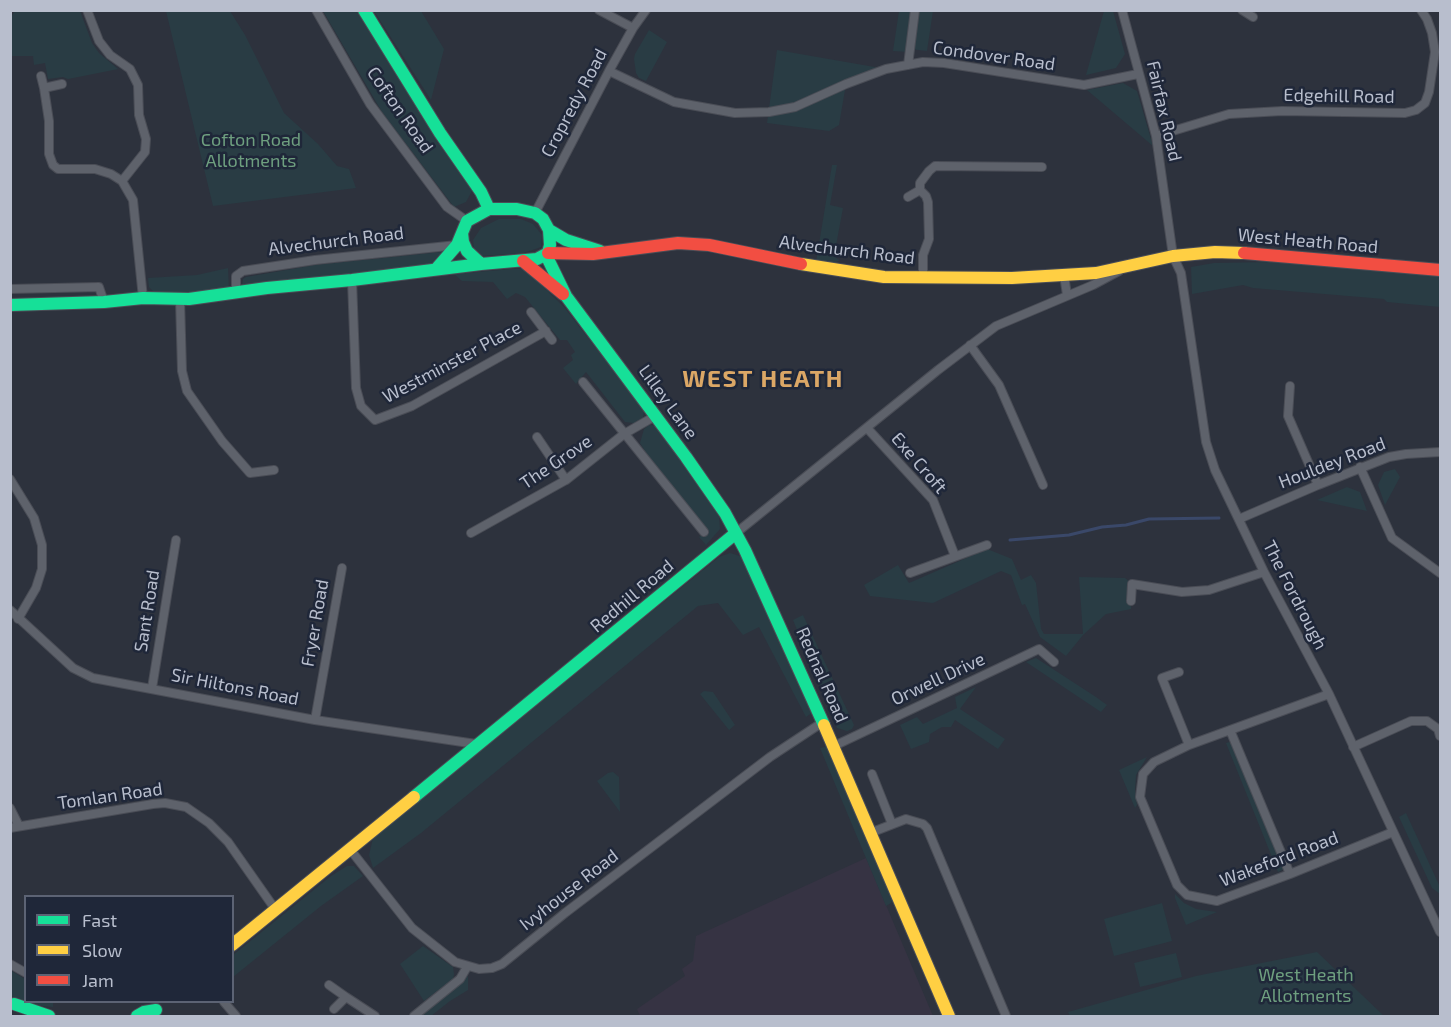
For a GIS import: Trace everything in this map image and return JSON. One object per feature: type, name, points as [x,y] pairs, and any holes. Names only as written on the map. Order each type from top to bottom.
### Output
[{"type":"main road","name":"Cofton Road","points":[[364,10],[431,119],[481,192],[489,209]]},
{"type":"main road","points":[[10,305],[104,302],[143,298],[180,299],[437,268],[523,261],[547,254],[549,230],[543,219],[536,213],[517,209],[489,209],[464,227],[457,245],[437,268]]},
{"type":"main road","points":[[464,227],[463,242],[467,251],[481,264]]},
{"type":"main road","name":"Alvechurch Road","points":[[549,230],[566,240],[605,252]]},
{"type":"main road","name":"Alvechurch Road","points":[[547,254],[578,255],[678,243],[709,245],[781,261],[884,277],[1012,278],[1096,273],[1122,269]]},
{"type":"main road","name":"West Heath Road","points":[[1173,256],[1215,252],[1249,253],[1440,270]]},
{"type":"main road","name":"Lilley Lane","points":[[547,254],[566,296],[657,415],[725,513],[736,533]]},
{"type":"main road","name":"Alvechurch Road","points":[[552,268],[556,263],[578,255]]},
{"type":"main road","name":"Redhill Road","points":[[1122,269],[1173,256]]},
{"type":"main road","name":"Lilley Lane","points":[[523,261],[566,296]]},
{"type":"main road","name":"Redhill Road","points":[[234,943],[476,744],[597,649],[736,533]]},
{"type":"main road","name":"Rednal Road","points":[[736,533],[774,610],[834,746],[949,1017]]},
{"type":"main road","points":[[12,1003],[30,1017]]},
{"type":"main road","points":[[12,1003],[49,1017]]},
{"type":"main road","points":[[137,1017],[144,1012],[158,1009]]},
{"type":"street","points":[[87,10],[99,41],[130,69],[138,85],[139,116],[146,139],[145,152],[122,182]]},
{"type":"street","name":"Cofton Road","points":[[316,10],[370,104],[464,227]]},
{"type":"street","points":[[599,10],[633,28]]},
{"type":"street","name":"Cropredy Road","points":[[536,213],[609,71],[646,10]]},
{"type":"street","points":[[908,65],[915,10]]},
{"type":"street","name":"Fairfax Road","points":[[1122,10],[1156,136],[1173,256]]},
{"type":"street","points":[[1242,10],[1253,17]]},
{"type":"street","name":"Edgehill Road","points":[[1156,136],[1229,114],[1282,111],[1405,113],[1416,110],[1425,103],[1429,92],[1435,52],[1432,33],[1421,10]]},
{"type":"street","name":"Condover Road","points":[[609,71],[674,102],[735,113],[769,112],[795,107],[886,69],[923,62],[944,63],[1084,85],[1138,74]]},
{"type":"street","points":[[41,76],[49,121],[49,154],[53,165],[58,170],[95,170],[111,174],[122,182],[133,200],[143,298]]},
{"type":"street","points":[[44,88],[62,84]]},
{"type":"street","points":[[908,196],[920,190],[924,176],[935,166],[1042,168]]},
{"type":"street","points":[[920,190],[926,196],[928,211],[928,243],[923,255],[923,278]]},
{"type":"street","name":"Alvechurch Road","points":[[236,292],[236,276],[243,271],[315,260],[457,245]]},
{"type":"street","name":"The Fordrough","points":[[1173,256],[1181,273],[1206,442],[1215,470],[1264,572],[1329,694],[1393,832],[1437,914],[1440,932]]},
{"type":"street","name":"Redhill Road","points":[[736,533],[996,326],[1093,285],[1122,269]]},
{"type":"street","points":[[1064,275],[1067,295]]},
{"type":"street","name":"Westminster Place","points":[[352,280],[356,388],[361,406],[375,420],[412,406],[546,331]]},
{"type":"street","points":[[10,289],[99,287],[104,302]]},
{"type":"street","points":[[180,299],[182,371],[187,391],[222,441],[250,473],[274,470]]},
{"type":"street","name":"Westminster Place","points":[[531,312],[552,340]]},
{"type":"street","points":[[970,345],[999,385],[1043,485]]},
{"type":"street","points":[[583,382],[704,532]]},
{"type":"street","points":[[1290,386],[1288,416],[1318,484]]},
{"type":"street","name":"The Grove","points":[[471,532],[566,480],[624,434],[657,415]]},
{"type":"street","name":"Exe Croft","points":[[867,428],[933,500],[955,556]]},
{"type":"street","points":[[537,438],[566,480]]},
{"type":"street","name":"Houldey Road","points":[[1239,519],[1360,467],[1407,454],[1440,452]]},
{"type":"street","points":[[1360,467],[1392,538],[1440,573]]},
{"type":"street","points":[[10,479],[34,518],[42,545],[42,569],[36,588],[18,619]]},
{"type":"street","name":"Sant Road","points":[[152,688],[176,540]]},
{"type":"street","points":[[910,573],[987,544]]},
{"type":"street","name":"Fryer Road","points":[[315,720],[342,568]]},
{"type":"street","points":[[1131,601],[1132,584],[1182,592],[1209,590],[1264,572]]},
{"type":"street","name":"Sir Hiltons Road","points":[[10,610],[73,668],[93,678],[315,720],[476,744]]},
{"type":"street","name":"Orwell Drive","points":[[834,746],[1039,649],[1054,662]]},
{"type":"street","points":[[1179,672],[1162,678],[1189,745]]},
{"type":"street","name":"Wakeford Road","points":[[1329,694],[1189,745],[1154,762],[1143,774],[1140,797],[1177,885],[1187,895],[1217,901],[1393,832]]},
{"type":"street","points":[[1353,747],[1411,721],[1427,721],[1438,729],[1440,735]]},
{"type":"street","name":"Ivyhouse Road","points":[[467,967],[479,969],[502,964],[763,762],[823,722]]},
{"type":"street","points":[[1230,730],[1290,874]]},
{"type":"street","points":[[872,774],[892,824]]},
{"type":"street","name":"Tomlan Road","points":[[15,827],[153,804],[165,803],[186,807],[209,823],[228,842],[275,909]]},
{"type":"street","points":[[10,808],[15,827]]},
{"type":"street","points":[[870,833],[906,819],[923,824],[927,828],[1006,1017]]},
{"type":"street","points":[[349,848],[412,928],[445,956],[467,967],[460,979],[414,1017]]},
{"type":"street","points":[[10,964],[24,972]]},
{"type":"street","points":[[329,986],[375,1017]]},
{"type":"street","points":[[334,1009],[346,997]]},
{"type":"street","points":[[225,1003],[236,1017]]},
{"type":"shaded area","points":[[866,858],[933,1016],[640,1016],[637,1009],[685,976],[682,969],[693,961],[696,936]]},
{"type":"green space","points":[[15,11],[80,11],[92,43],[99,53],[118,69],[68,79],[63,77],[48,79],[45,63],[34,65],[33,56],[11,56],[11,17]]},
{"type":"green space","name":"Cofton Road Allotments","points":[[166,11],[230,11],[245,35],[284,113],[318,144],[337,166],[349,169],[356,188],[213,206]]},
{"type":"green space","points":[[323,11],[360,11],[424,118],[472,191],[466,202],[454,207],[382,112]]},
{"type":"green space","points":[[374,11],[421,11],[444,49],[431,100]]},
{"type":"green space","points":[[899,11],[933,11],[927,51],[910,49],[909,52],[893,51]]},
{"type":"green space","points":[[1104,11],[1113,11],[1125,54],[1116,68],[1086,75]]},
{"type":"green space","points":[[649,30],[667,42],[646,81],[639,78],[636,73],[634,59]]},
{"type":"green space","points":[[777,50],[886,69],[846,84],[839,125],[829,131],[767,123]]},
{"type":"green space","points":[[1123,83],[1137,91],[1153,146],[1087,90]]},
{"type":"green space","points":[[832,165],[837,165],[830,205],[843,208],[835,251],[837,259],[840,260],[833,264],[816,262]]},
{"type":"green space","points":[[499,219],[521,219],[533,224],[542,235],[541,247],[524,253],[481,256],[474,248],[473,240],[481,228]]},
{"type":"green space","points":[[441,252],[442,258],[428,267],[242,288],[243,279],[246,277],[315,265]]},
{"type":"green space","points":[[1270,262],[1440,273],[1440,307],[1387,302],[1384,299],[1253,288],[1243,285],[1192,294],[1191,267],[1214,263]]},
{"type":"green space","points":[[228,268],[229,290],[157,295],[149,287],[148,278],[197,275]]},
{"type":"green space","points":[[524,268],[564,307],[638,402],[644,411],[643,418],[634,423],[625,422],[586,372],[576,384],[563,368],[573,360],[571,355],[575,352],[567,340],[560,340],[525,297],[516,293],[507,299],[493,282],[462,281],[454,274]]},
{"type":"green space","points":[[649,425],[659,426],[719,516],[720,529],[706,545],[699,537],[708,530],[650,459],[640,443],[644,429]]},
{"type":"green space","points":[[1395,469],[1400,477],[1385,505],[1378,485],[1384,472]]},
{"type":"green space","points":[[1347,487],[1360,492],[1367,511],[1317,500]]},
{"type":"green space","points":[[987,549],[1012,559],[1021,580],[1031,575],[1036,583],[1041,629],[1044,634],[1083,634],[1079,577],[1125,578],[1132,584],[1131,609],[1106,614],[1083,635],[1066,656],[1040,637],[1025,604],[1022,605],[1011,575],[1001,571],[933,603],[870,596],[864,585],[898,565],[909,583]]},
{"type":"green space","points":[[730,553],[743,557],[813,712],[806,717],[759,627],[743,635],[718,603],[698,606],[421,833],[373,868],[369,855],[373,838],[719,557]]},
{"type":"green space","points":[[803,615],[854,725],[852,729],[847,731],[837,728],[793,620]]},
{"type":"green space","points":[[1036,658],[1107,705],[1101,712],[1026,662]]},
{"type":"green space","points":[[976,687],[960,709],[1005,739],[998,749],[955,720],[951,727],[942,727],[930,734],[929,742],[911,749],[900,725],[917,717],[923,724],[957,708],[955,697]]},
{"type":"green space","points":[[704,691],[713,692],[735,725],[729,730],[700,694]]},
{"type":"green space","points":[[1233,741],[1286,868],[1278,872],[1226,743]]},
{"type":"green space","points":[[829,746],[893,898],[886,906],[820,748]]},
{"type":"green space","points":[[1147,757],[1136,775],[1137,805],[1135,808],[1119,770]]},
{"type":"green space","points":[[613,772],[619,777],[620,812],[597,781]]},
{"type":"green space","points":[[1406,813],[1440,887],[1440,894],[1432,888],[1399,817]]},
{"type":"green space","points":[[347,866],[354,866],[363,876],[321,906],[234,976],[234,954],[331,876]]},
{"type":"green space","points":[[1175,894],[1184,903],[1196,909],[1217,912],[1186,925]]},
{"type":"green space","points":[[1162,903],[1172,941],[1114,956],[1104,919]]},
{"type":"green space","points":[[423,946],[453,967],[454,974],[453,979],[424,1001],[400,964]]},
{"type":"green space","name":"West Heath Allotments","points":[[1317,952],[1384,1016],[1070,1016],[1068,1012],[1196,976]]},
{"type":"green space","points":[[1176,953],[1182,977],[1140,987],[1134,963]]},
{"type":"green space","points":[[10,970],[24,978],[24,1003],[11,996]]},
{"type":"green space","points":[[468,976],[468,990],[431,1016],[421,1016]]},
{"type":"green space","points":[[24,1003],[53,1003],[53,1007]]},
{"type":"waterway","points":[[1010,540],[1069,535],[1149,519],[1219,518]]},
{"type":"traffic: fast","points":[[364,10],[440,133],[481,192],[489,209]]},
{"type":"traffic: fast","points":[[437,268],[457,245],[467,221],[489,209],[517,209],[535,213],[543,219],[549,230],[550,245],[548,253],[537,259],[481,264],[467,251],[463,242],[462,233]]},
{"type":"traffic: fast","points":[[549,230],[566,240],[600,251]]},
{"type":"traffic: fast","points":[[546,255],[566,296],[725,513],[745,550],[824,725]]},
{"type":"traffic: fast","points":[[10,305],[104,302],[143,298],[189,299],[481,264]]},
{"type":"traffic: fast","points":[[414,797],[736,533]]},
{"type":"traffic: fast","points":[[14,1004],[49,1016]]},
{"type":"traffic: fast","points":[[137,1016],[156,1010]]},
{"type":"traffic: slow","points":[[801,264],[884,277],[1012,278],[1096,273],[1173,256],[1215,252],[1244,253]]},
{"type":"traffic: slow","points":[[824,725],[949,1016]]},
{"type":"traffic: slow","points":[[234,943],[414,797]]},
{"type":"traffic: jam","points":[[548,253],[593,254],[678,243],[709,245],[801,264]]},
{"type":"traffic: jam","points":[[1244,253],[1440,270]]},
{"type":"traffic: jam","points":[[523,261],[563,294]]},
{"type":"district","name":"WEST HEATH","points":[[763,379]]}]
